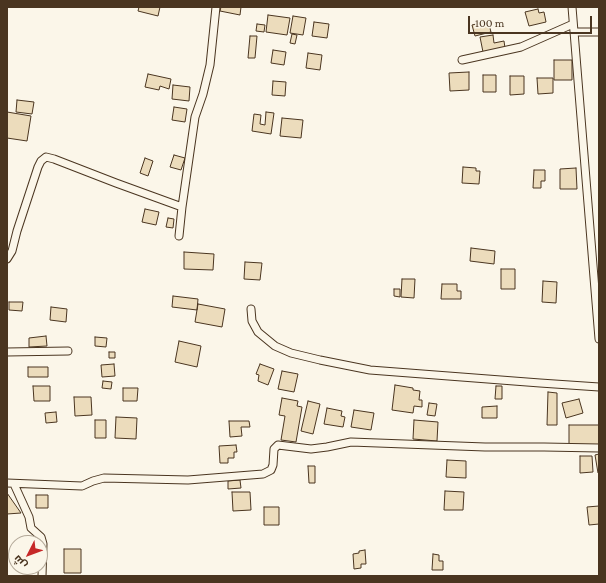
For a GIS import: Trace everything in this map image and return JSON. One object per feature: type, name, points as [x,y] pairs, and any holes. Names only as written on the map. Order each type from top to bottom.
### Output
[{"type":"street","points":[[179,236],[195,117],[203,94],[210,65],[216,7]]},
{"type":"street","points":[[572,7],[599,339]]},
{"type":"street","points":[[462,60],[521,47],[573,24]]},
{"type":"street","points":[[574,32],[599,32]]},
{"type":"street","points":[[7,259],[12,251],[38,167],[41,161],[46,157],[182,207]]},
{"type":"street","points":[[251,309],[252,322],[258,332],[274,346],[291,353],[320,360],[370,370],[599,386]]},
{"type":"street","points":[[7,352],[68,351]]},
{"type":"street","points":[[11,483],[82,486],[104,478],[188,480],[263,474],[271,470],[273,465],[274,449],[278,445],[311,449],[351,442],[485,447],[599,448]]},
{"type":"street","points":[[11,483],[29,517],[32,528],[41,537],[43,544],[42,576]]},
{"type":"building","points":[[139,7],[160,7],[158,16],[138,11]]},
{"type":"building","points":[[221,7],[241,7],[240,15],[220,11]]},
{"type":"building","points":[[538,9],[539,13],[544,12],[546,22],[529,26],[525,12]]},
{"type":"building","points":[[268,15],[290,18],[287,35],[266,32]]},
{"type":"building","points":[[293,16],[306,18],[303,35],[290,33]]},
{"type":"building","points":[[488,21],[491,32],[475,36],[472,25]]},
{"type":"building","points":[[314,22],[329,24],[327,38],[312,36]]},
{"type":"building","points":[[257,24],[265,25],[264,32],[256,31]]},
{"type":"building","points":[[292,34],[297,35],[295,44],[290,43]]},
{"type":"building","points":[[493,35],[494,43],[504,41],[505,48],[483,52],[480,37]]},
{"type":"building","points":[[250,36],[257,36],[255,58],[248,58]]},
{"type":"building","points":[[273,50],[286,52],[284,65],[271,63]]},
{"type":"building","points":[[308,53],[322,55],[320,70],[306,68]]},
{"type":"building","points":[[554,60],[572,60],[572,80],[554,80]]},
{"type":"building","points":[[469,72],[469,90],[450,91],[449,73]]},
{"type":"building","points":[[148,74],[171,79],[169,89],[160,86],[159,90],[145,87]]},
{"type":"building","points":[[483,75],[496,75],[496,92],[483,92]]},
{"type":"building","points":[[510,76],[524,76],[524,94],[510,95]]},
{"type":"building","points":[[537,78],[553,78],[553,93],[538,94]]},
{"type":"building","points":[[273,81],[286,82],[285,96],[272,95]]},
{"type":"building","points":[[173,85],[190,87],[189,101],[172,99]]},
{"type":"building","points":[[17,100],[34,102],[32,114],[16,112]]},
{"type":"building","points":[[174,107],[187,109],[185,122],[172,120]]},
{"type":"building","points":[[7,112],[31,116],[27,141],[7,138]]},
{"type":"building","points":[[266,112],[274,113],[271,134],[252,131],[254,114],[261,115],[260,124],[265,125]]},
{"type":"building","points":[[282,118],[303,120],[301,138],[280,136]]},
{"type":"building","points":[[174,155],[185,158],[181,170],[170,167]]},
{"type":"building","points":[[145,158],[153,161],[148,176],[140,173]]},
{"type":"building","points":[[463,167],[476,168],[476,171],[480,171],[479,184],[462,183]]},
{"type":"building","points":[[576,168],[577,189],[560,189],[560,169]]},
{"type":"building","points":[[534,170],[545,170],[545,181],[541,181],[541,188],[533,188]]},
{"type":"building","points":[[145,209],[159,212],[156,225],[142,222]]},
{"type":"building","points":[[168,218],[174,219],[173,228],[166,227]]},
{"type":"building","points":[[471,248],[495,251],[494,264],[470,261]]},
{"type":"building","points":[[184,252],[214,254],[213,270],[184,269]]},
{"type":"building","points":[[245,262],[262,263],[260,280],[244,279]]},
{"type":"building","points":[[501,269],[515,269],[515,289],[501,289]]},
{"type":"building","points":[[402,279],[415,279],[414,298],[401,297]]},
{"type":"building","points":[[543,281],[557,282],[556,303],[542,302]]},
{"type":"building","points":[[442,284],[457,284],[457,291],[461,291],[461,299],[441,299]]},
{"type":"building","points":[[394,289],[400,289],[400,297],[394,296]]},
{"type":"building","points":[[173,296],[198,299],[197,310],[172,307]]},
{"type":"building","points":[[9,302],[23,302],[22,311],[9,310]]},
{"type":"building","points":[[198,304],[225,309],[222,327],[195,322]]},
{"type":"building","points":[[51,307],[67,309],[66,322],[50,320]]},
{"type":"building","points":[[46,336],[47,346],[29,347],[29,338]]},
{"type":"building","points":[[95,337],[107,338],[106,347],[95,346]]},
{"type":"building","points":[[179,341],[201,346],[197,367],[175,362]]},
{"type":"building","points":[[109,352],[115,352],[115,358],[109,358]]},
{"type":"building","points":[[114,364],[115,376],[102,377],[101,365]]},
{"type":"building","points":[[260,364],[274,369],[268,385],[258,381],[259,375],[256,374]]},
{"type":"building","points":[[28,367],[48,367],[48,377],[28,377]]},
{"type":"building","points":[[282,371],[298,374],[294,392],[278,389]]},
{"type":"building","points":[[103,381],[112,382],[111,389],[102,388]]},
{"type":"building","points":[[395,385],[413,388],[413,390],[420,391],[419,400],[422,400],[422,407],[414,406],[413,413],[392,410]]},
{"type":"building","points":[[33,386],[50,386],[50,401],[34,401]]},
{"type":"building","points":[[496,386],[502,386],[502,399],[495,399]]},
{"type":"building","points":[[123,388],[138,388],[137,401],[123,401]]},
{"type":"building","points":[[548,392],[557,393],[557,425],[547,425]]},
{"type":"building","points":[[74,397],[91,397],[92,415],[75,416]]},
{"type":"building","points":[[282,398],[298,401],[297,406],[302,407],[296,442],[281,440],[285,416],[279,415]]},
{"type":"building","points":[[579,399],[583,413],[566,418],[562,403]]},
{"type":"building","points":[[308,401],[320,404],[313,434],[301,431]]},
{"type":"building","points":[[429,403],[437,404],[435,416],[427,415]]},
{"type":"building","points":[[497,406],[497,418],[482,418],[482,407]]},
{"type":"building","points":[[327,408],[342,411],[341,416],[345,417],[343,427],[324,424]]},
{"type":"building","points":[[354,410],[374,413],[371,430],[351,427]]},
{"type":"building","points":[[56,412],[57,422],[46,423],[45,413]]},
{"type":"building","points":[[116,417],[137,418],[136,439],[115,438]]},
{"type":"building","points":[[95,420],[106,420],[106,438],[95,438]]},
{"type":"building","points":[[414,420],[438,422],[437,441],[413,439]]},
{"type":"building","points":[[229,421],[249,421],[250,427],[241,427],[242,436],[230,437]]},
{"type":"building","points":[[569,425],[599,425],[599,445],[569,445]]},
{"type":"building","points":[[236,445],[237,452],[234,452],[234,458],[228,458],[228,463],[220,463],[219,446]]},
{"type":"building","points":[[599,454],[599,473],[598,473],[595,455]]},
{"type":"building","points":[[580,456],[592,456],[593,472],[580,473]]},
{"type":"building","points":[[447,460],[466,461],[466,478],[446,477]]},
{"type":"building","points":[[308,466],[315,466],[315,483],[309,483]]},
{"type":"building","points":[[240,480],[241,488],[228,489],[228,481]]},
{"type":"building","points":[[445,491],[464,492],[463,510],[444,510]]},
{"type":"building","points":[[232,492],[250,492],[251,510],[233,511]]},
{"type":"building","points":[[7,493],[21,513],[7,514]]},
{"type":"building","points":[[36,495],[48,495],[48,508],[36,508]]},
{"type":"building","points":[[599,506],[599,524],[589,525],[587,507]]},
{"type":"building","points":[[264,507],[279,507],[279,525],[264,525]]},
{"type":"building","points":[[64,549],[81,549],[81,573],[64,573]]},
{"type":"building","points":[[365,550],[366,564],[361,564],[361,568],[354,569],[353,554]]},
{"type":"building","points":[[433,554],[439,555],[439,561],[443,561],[443,570],[432,570]]}]
